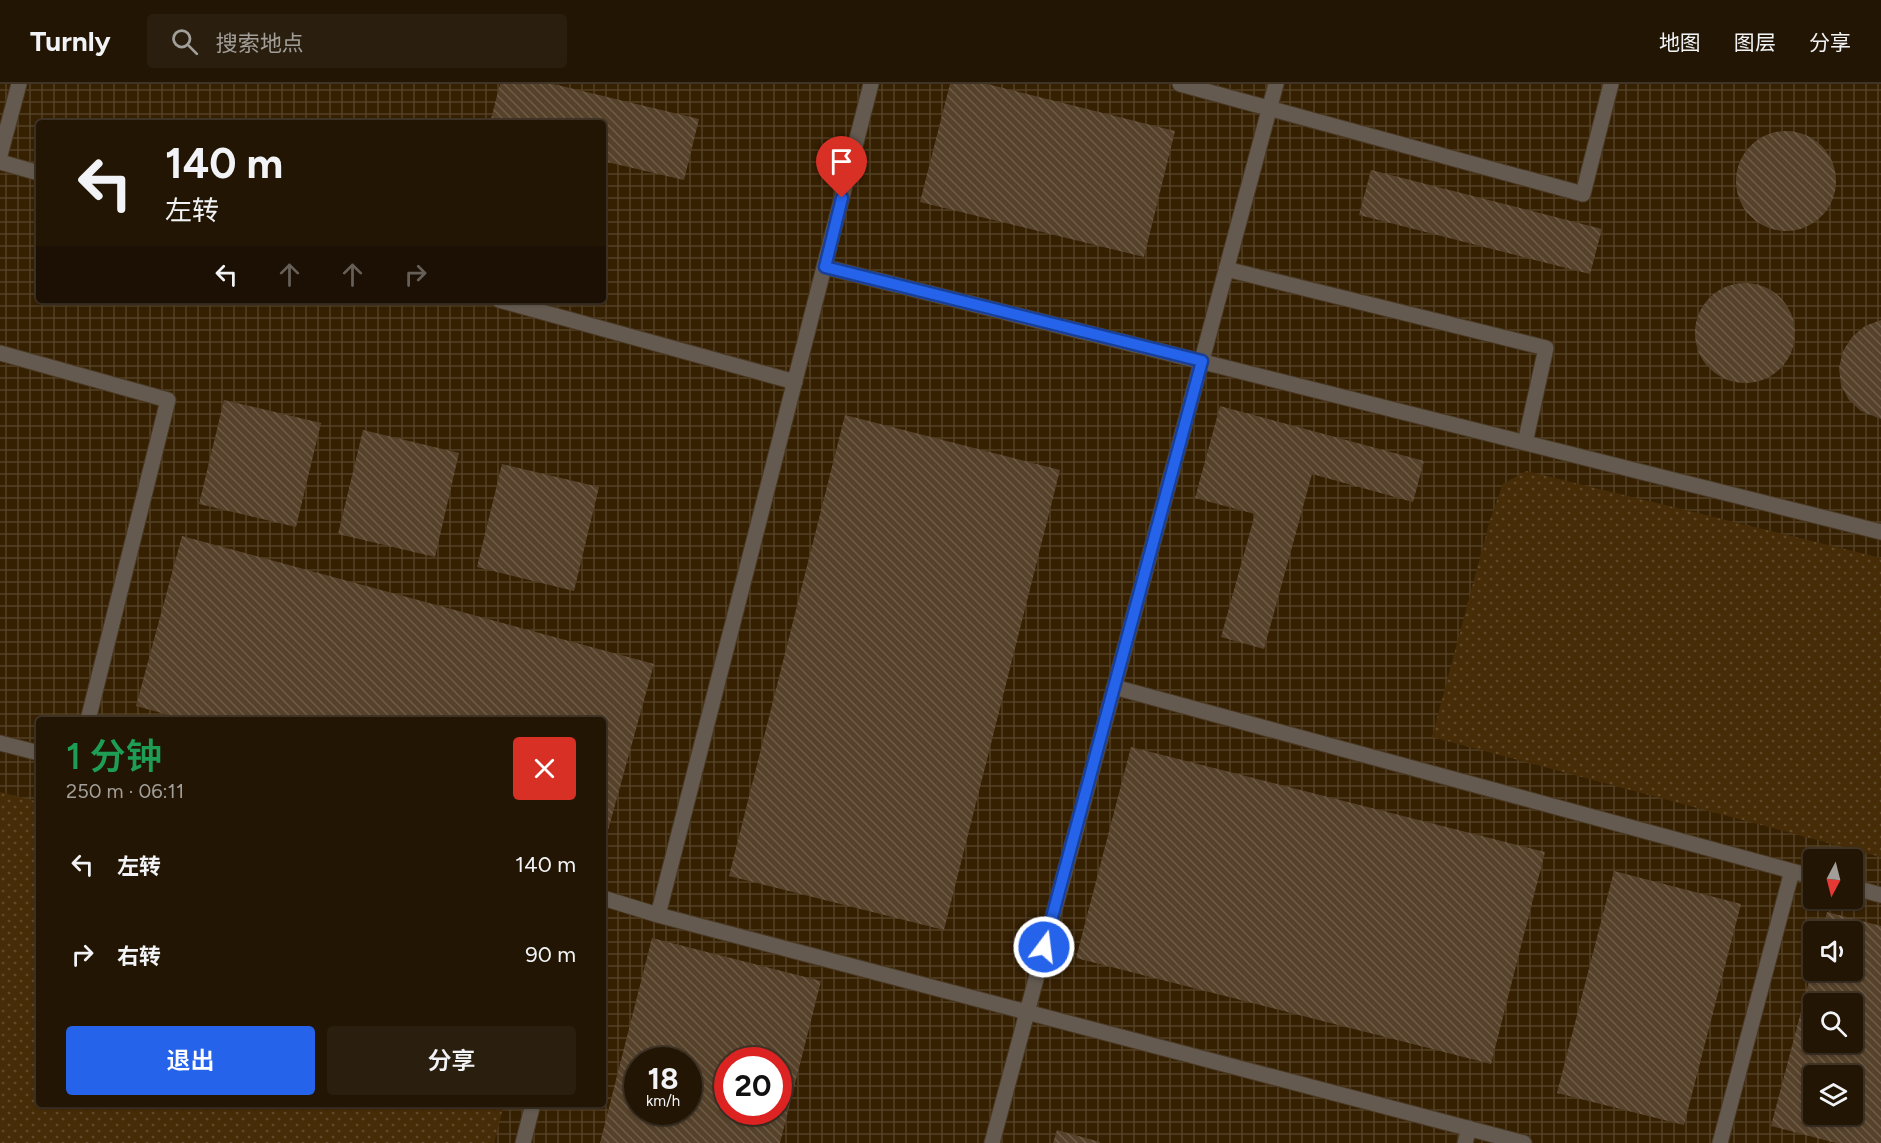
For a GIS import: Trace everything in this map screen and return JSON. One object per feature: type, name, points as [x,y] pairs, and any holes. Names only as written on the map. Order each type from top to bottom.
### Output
[{"type":"lane","points":[[0,155],[19,84]]},
{"type":"lane","points":[[658,915],[872,84]]},
{"type":"lane","points":[[1180,84],[1583,194],[1611,84]]},
{"type":"lane","points":[[992,1143],[1276,84]]},
{"type":"lane","points":[[0,162],[36,172]]},
{"type":"lane","points":[[825,267],[1881,532]]},
{"type":"lane","points":[[1226,270],[1546,348],[1525,443]]},
{"type":"lane","points":[[510,303],[795,382]]},
{"type":"lane","points":[[0,353],[168,400],[89,717]]},
{"type":"lane","points":[[1114,687],[1803,874]]},
{"type":"lane","points":[[0,743],[36,752]]},
{"type":"lane","points":[[1720,1143],[1792,871]]},
{"type":"lane","points":[[1863,890],[1881,895]]},
{"type":"lane","points":[[606,899],[658,915],[1027,1012],[1467,1136],[1524,1143]]},
{"type":"lane","points":[[523,1143],[532,1107]]},
{"type":"shaded area","points":[[0,84],[1881,84],[1881,1143],[0,1143]]},
{"type":"shaded area","points":[[1526,471],[1881,558],[1881,857],[1863,852],[1863,849],[1851,849],[1432,737],[1490,520],[1503,484]]},
{"type":"shaded area","points":[[0,792],[36,801],[36,1107],[503,1107],[494,1143],[0,1143]]},
{"type":"building","points":[[500,84],[553,84],[699,119],[684,180],[606,162],[606,120],[491,120]]},
{"type":"building","points":[[950,84],[987,84],[1175,131],[1144,257],[920,202]]},
{"type":"building","points":[[1786,131],[1805,135],[1821,146],[1832,162],[1836,181],[1832,200],[1821,216],[1805,227],[1786,231],[1767,227],[1751,216],[1740,200],[1736,181],[1740,162],[1751,146],[1767,135]]},
{"type":"building","points":[[1371,170],[1602,229],[1590,274],[1359,215]]},
{"type":"building","points":[[1745,283],[1764,287],[1780,298],[1791,314],[1795,333],[1791,352],[1780,368],[1764,379],[1745,383],[1726,379],[1710,368],[1699,352],[1695,333],[1699,314],[1710,298],[1726,287]]},
{"type":"building","points":[[1881,320],[1881,419],[1861,411],[1849,400],[1841,385],[1839,368],[1843,351],[1852,337],[1865,326]]},
{"type":"building","points":[[224,400],[321,423],[296,527],[199,504]]},
{"type":"building","points":[[1220,406],[1424,461],[1413,502],[1312,474],[1264,649],[1221,637],[1255,514],[1195,498]]},
{"type":"building","points":[[845,415],[1060,470],[944,930],[729,876]]},
{"type":"building","points":[[363,430],[459,453],[435,557],[338,534]]},
{"type":"building","points":[[502,464],[599,487],[574,591],[477,567]]},
{"type":"building","points":[[182,536],[654,664],[607,834],[606,717],[176,717],[136,706]]},
{"type":"building","points":[[1131,747],[1545,852],[1491,1064],[1076,958]]},
{"type":"building","points":[[1614,871],[1741,904],[1684,1125],[1557,1093]]},
{"type":"building","points":[[1827,912],[1862,921],[1825,921]]},
{"type":"building","points":[[1863,921],[1881,926],[1881,1143],[1836,1143],[1771,1126],[1803,1004],[1803,1053],[1863,1053],[1863,993],[1806,993],[1809,981],[1863,981]]},
{"type":"building","points":[[652,938],[821,981],[792,1096],[792,1047],[714,1047],[714,1125],[785,1125],[780,1143],[600,1143],[624,1048],[624,1125],[702,1125],[702,1047],[624,1047]]},
{"type":"building","points":[[1057,1130],[1100,1142],[1100,1143],[1053,1143]]},
{"type":"route","points":[[842,198],[825,267],[1202,361],[1044,947]]}]
